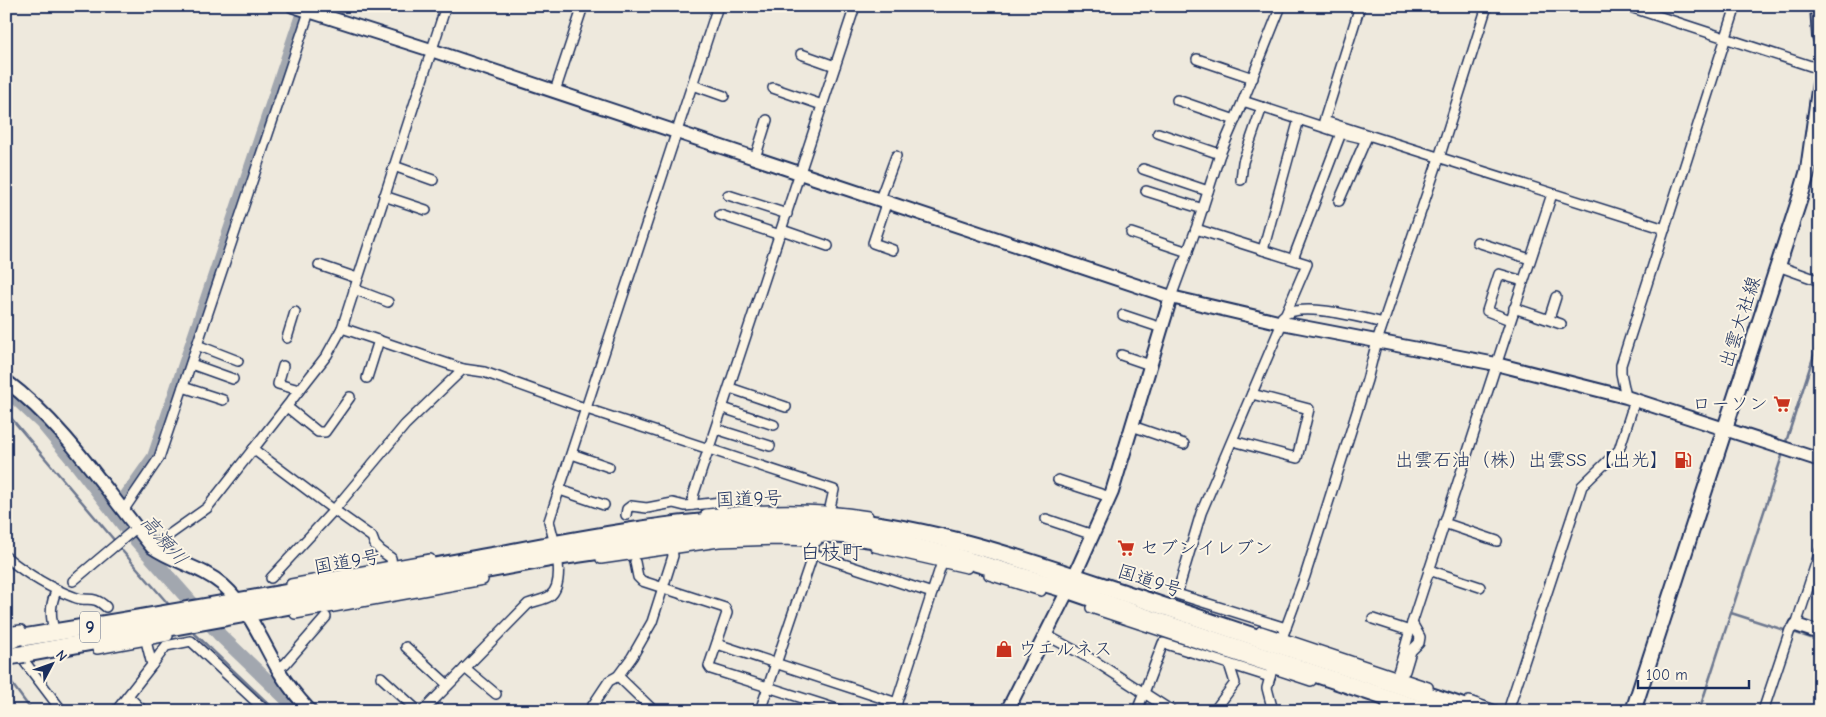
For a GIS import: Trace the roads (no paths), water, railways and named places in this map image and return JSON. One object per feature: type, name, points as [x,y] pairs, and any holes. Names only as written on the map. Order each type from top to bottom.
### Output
[{"type":"highway","name":"国道9号","points":[[335,591],[477,578],[556,551],[582,535],[752,518],[801,518],[849,521],[987,546],[1071,583],[1156,625],[1328,682],[1427,711]]},
{"type":"highway","name":"国道9号","points":[[6,657],[27,657],[160,631],[223,611],[335,591],[453,559],[556,551],[643,548],[699,536],[724,538],[797,532],[843,535],[867,543],[950,555],[1012,578],[1125,590],[1381,675],[1475,711]]},
{"type":"highway","name":"国道9号","points":[[8,636],[139,614],[160,631]]},
{"type":"main road","points":[[1818,6],[1820,37]]},
{"type":"main road","name":"出雲大社線","points":[[1633,711],[1808,170],[1820,83]]},
{"type":"street","points":[[293,6],[310,9],[1171,297],[1284,318],[1378,341],[1496,364],[1630,399],[1820,460]]},
{"type":"street","points":[[152,547],[208,508],[327,354],[342,328],[446,6]]},
{"type":"street","points":[[555,91],[583,6]]},
{"type":"street","points":[[423,711],[528,604],[544,599],[556,588],[559,580],[556,551],[549,521],[718,6]]},
{"type":"street","points":[[692,505],[694,493],[855,6]]},
{"type":"street","points":[[1007,711],[1046,635],[1110,497],[1171,297],[1196,229],[1220,154],[1253,78],[1281,6]]},
{"type":"street","points":[[1360,6],[1324,121],[1365,136],[1665,229]]},
{"type":"street","points":[[1284,633],[1305,576],[1367,380],[1383,323],[1439,158],[1487,6]]},
{"type":"street","points":[[1627,6],[1820,70]]},
{"type":"street","points":[[1508,711],[1582,486],[1619,450],[1630,399],[1621,373],[1621,365],[1736,6]]},
{"type":"street","points":[[123,511],[159,458],[310,9]]},
{"type":"street","points":[[801,54],[835,66]]},
{"type":"street","points":[[1197,59],[1253,78]]},
{"type":"street","points":[[693,85],[724,96]]},
{"type":"street","points":[[773,88],[822,105]]},
{"type":"street","points":[[1177,100],[1235,120]]},
{"type":"street","points":[[1243,101],[1341,133],[1365,136]]},
{"type":"street","points":[[1241,180],[1243,162],[1262,107]]},
{"type":"street","points":[[1263,250],[1298,119]]},
{"type":"street","points":[[755,158],[767,120]]},
{"type":"street","points":[[1158,133],[1220,154]]},
{"type":"street","points":[[1293,260],[1341,133]]},
{"type":"street","points":[[1339,201],[1366,139],[1365,136]]},
{"type":"street","points":[[894,250],[873,243],[896,156]]},
{"type":"street","points":[[394,166],[433,180]]},
{"type":"street","points":[[1143,169],[1208,191]]},
{"type":"street","points":[[1146,191],[1202,209]]},
{"type":"street","points":[[728,194],[787,214]]},
{"type":"street","points":[[1411,627],[1552,194]]},
{"type":"street","points":[[384,196],[426,210]]},
{"type":"street","points":[[720,216],[828,246]]},
{"type":"street","points":[[1196,229],[1307,264],[1201,513],[1177,594],[1284,633],[1381,675],[1401,673],[1496,711]]},
{"type":"street","points":[[1131,233],[1188,252]]},
{"type":"street","points":[[1477,242],[1530,259]]},
{"type":"street","points":[[319,265],[358,278]]},
{"type":"street","points":[[1778,266],[1820,281]]},
{"type":"street","points":[[1510,320],[1487,311],[1499,274],[1523,281]]},
{"type":"street","points":[[354,289],[388,302]]},
{"type":"street","points":[[1549,320],[1556,297]]},
{"type":"street","points":[[1514,308],[1561,324]]},
{"type":"street","points":[[1284,318],[1300,311],[1330,310],[1383,323]]},
{"type":"street","points":[[287,338],[295,312]]},
{"type":"street","points":[[1123,315],[1162,328]]},
{"type":"street","points":[[342,328],[463,369],[484,372],[587,409],[834,490],[829,512]]},
{"type":"street","points":[[367,378],[379,340]]},
{"type":"street","points":[[197,345],[238,361]]},
{"type":"street","points":[[1121,355],[1150,365]]},
{"type":"street","points":[[191,364],[233,379]]},
{"type":"street","points":[[283,366],[278,384],[299,390]]},
{"type":"street","points":[[271,578],[334,510],[405,425],[463,369]]},
{"type":"street","points":[[6,381],[45,414],[152,547],[162,554],[207,573],[224,586],[242,608],[277,668],[310,711]]},
{"type":"street","points":[[183,387],[223,400]]},
{"type":"street","points":[[730,388],[786,407]]},
{"type":"street","points":[[1233,440],[1297,458],[1309,409],[1252,394]]},
{"type":"street","points":[[287,407],[318,432],[325,432],[350,397]]},
{"type":"street","points":[[723,408],[774,425]]},
{"type":"street","points":[[1132,426],[1184,444]]},
{"type":"street","points":[[716,429],[770,446]]},
{"type":"street","points":[[253,449],[372,537],[374,544],[380,551],[391,558],[392,566]]},
{"type":"street","points":[[572,454],[609,467]]},
{"type":"street","points":[[1058,480],[1110,497]]},
{"type":"street","points":[[560,490],[604,505]]},
{"type":"street","points":[[626,514],[631,506],[647,508],[674,503],[685,506],[721,502],[723,512]]},
{"type":"street","points":[[582,535],[682,516],[723,512],[799,509],[854,514],[908,522],[959,533],[987,546],[1045,560]]},
{"type":"street","points":[[1046,519],[1093,535]]},
{"type":"street","points":[[1444,523],[1497,541]]},
{"type":"street","points":[[73,581],[136,528]]},
{"type":"street","points":[[601,559],[643,548],[672,548],[724,538],[867,543],[880,548],[1012,578],[1041,592]]},
{"type":"street","points":[[760,711],[813,554],[814,541]]},
{"type":"street","points":[[290,584],[392,566],[453,559],[527,542]]},
{"type":"street","points":[[589,711],[608,682],[618,676],[632,657],[652,622],[673,556],[672,548]]},
{"type":"street","points":[[1762,711],[1790,630],[1796,625],[1820,551]]},
{"type":"street","points":[[813,554],[932,593]]},
{"type":"street","points":[[6,557],[24,572],[56,591],[77,599],[99,600],[106,607]]},
{"type":"street","points":[[635,562],[638,577],[642,582],[725,608],[727,613],[710,666],[711,669],[768,687],[823,708],[844,711]]},
{"type":"street","points":[[717,644],[895,707],[942,562]]},
{"type":"street","points":[[1429,570],[1480,586]]},
{"type":"street","points":[[345,574],[335,591],[354,603]]},
{"type":"street","points":[[295,614],[477,578]]},
{"type":"street","points":[[1101,579],[1125,590]]},
{"type":"street","points":[[53,626],[50,614],[56,591]]},
{"type":"street","points":[[1091,608],[1156,625]]},
{"type":"street","points":[[62,711],[8,636],[53,626],[139,614]]},
{"type":"street","points":[[277,668],[285,664],[326,617]]},
{"type":"street","points":[[1373,619],[1411,627],[1420,637],[1419,643],[1411,651],[1401,673]]},
{"type":"street","points":[[1224,623],[1284,633]]},
{"type":"street","points":[[1796,625],[1820,633]]},
{"type":"street","points":[[152,665],[160,631]]},
{"type":"street","points":[[1046,635],[1093,660],[1172,711]]},
{"type":"street","points":[[116,711],[166,646],[191,641],[266,711]]},
{"type":"street","points":[[1137,711],[1163,643],[1229,664],[1328,682],[1386,708],[1404,711]]},
{"type":"street","points":[[406,647],[448,685]]},
{"type":"street","points":[[1243,654],[1271,673]]},
{"type":"street","points":[[1214,711],[1235,683],[1229,664]]},
{"type":"street","points":[[464,668],[496,694]]},
{"type":"street","points":[[1271,673],[1267,688],[1273,711]]},
{"type":"street","points":[[618,676],[654,711]]},
{"type":"street","points":[[381,677],[418,711]]},
{"type":"street","points":[[128,696],[143,711]]},
{"type":"waterway","points":[[115,512],[154,457],[305,6]]},
{"type":"waterway","points":[[1785,445],[1820,336]]},
{"type":"waterway","name":"高瀬川","points":[[6,389],[42,423],[128,531],[220,635],[299,711]]},
{"type":"waterway","points":[[6,412],[115,541]]},
{"type":"waterway","points":[[1699,711],[1783,453]]},
{"type":"waterway","points":[[118,546],[170,606]]},
{"type":"waterway","points":[[1731,613],[1787,631]]},
{"type":"waterway","points":[[192,631],[276,711]]},
{"type":"waterway","points":[[1793,632],[1820,641]]},
{"type":"waterway","points":[[7,677],[32,711]]},
{"type":"place","name":"ローソン","points":[[1782,404]]},
{"type":"place","name":"出雲石油（株）出雲SS 【出光】","points":[[1683,460]]},
{"type":"place","name":"セブンイレブン","points":[[1126,548]]},
{"type":"place","name":"ウエルネス","points":[[1004,649]]},
{"type":"district","name":"白枝町","points":[[831,552]]}]
